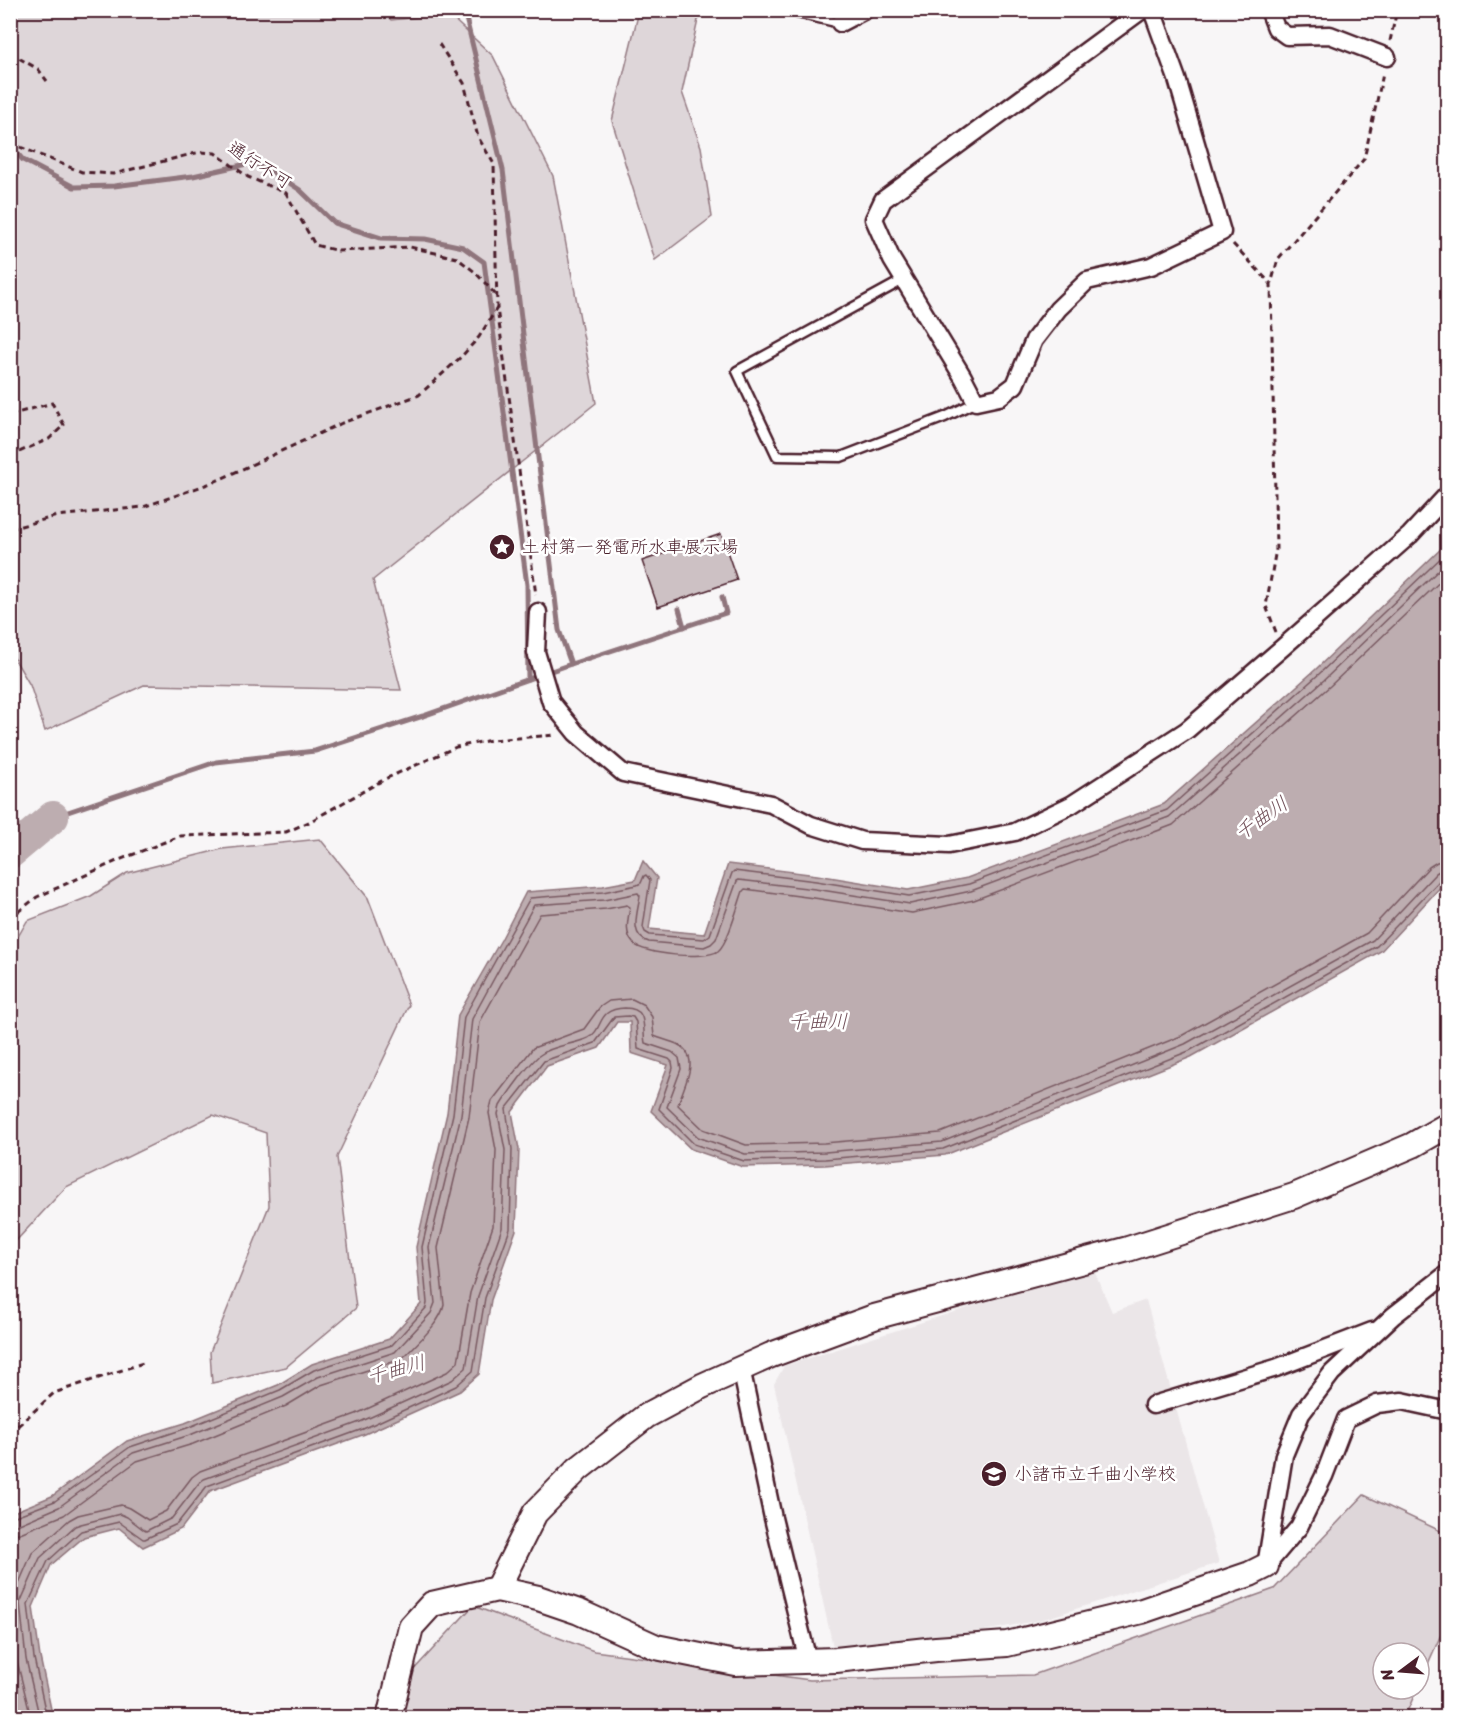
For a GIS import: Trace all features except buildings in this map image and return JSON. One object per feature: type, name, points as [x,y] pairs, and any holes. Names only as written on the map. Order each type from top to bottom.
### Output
[{"type":"street","points":[[840,23],[865,10]]},
{"type":"street","points":[[1142,10],[882,200],[874,219],[892,260],[976,402],[999,397],[1016,385],[1034,340],[1058,309],[1087,281],[1151,266],[1222,232],[1177,79],[1152,10]]},
{"type":"street","points":[[1269,10],[1276,28],[1287,36],[1330,35],[1387,57]]},
{"type":"street","points":[[538,612],[536,652],[551,702],[576,733],[623,773],[771,804],[811,825],[862,841],[949,845],[1015,832],[1071,805],[1186,730],[1410,535],[1448,494]]},
{"type":"street","points":[[497,1589],[535,1513],[578,1469],[646,1416],[702,1386],[771,1355],[874,1317],[1128,1249],[1294,1196],[1413,1145],[1448,1125]]},
{"type":"street","points":[[1266,1566],[1284,1455],[1300,1414],[1332,1374],[1379,1329],[1448,1273]]},
{"type":"street","points":[[1153,1405],[1276,1368],[1379,1329]]},
{"type":"street","points":[[741,1368],[773,1518],[808,1661]]},
{"type":"street","points":[[389,1718],[411,1627],[432,1604],[497,1589],[538,1598],[579,1612],[656,1647],[735,1663],[836,1660],[1007,1644],[1142,1611],[1250,1574],[1266,1566],[1299,1527],[1324,1476],[1346,1419],[1377,1404],[1402,1401],[1448,1411]]},
{"type":"lane","points":[[784,10],[840,23]]},
{"type":"lane","points":[[904,279],[737,371],[777,456],[841,457],[945,417],[976,402]]},
{"type":"path","points":[[1282,648],[1266,606],[1276,549],[1271,284],[1278,259],[1364,159],[1397,10]]},
{"type":"path","points":[[440,44],[464,83],[478,137],[494,164],[497,308],[538,612]]},
{"type":"path","points":[[10,53],[38,69],[47,81]]},
{"type":"path","name":"通行不可","points":[[10,142],[82,172],[100,174],[113,174],[200,152],[215,153],[248,177],[286,193],[315,245],[338,251],[410,248],[457,258],[475,272],[496,295]]},
{"type":"path","points":[[1222,232],[1271,284]]},
{"type":"path","points":[[10,529],[57,516],[143,507],[214,482],[342,423],[419,395],[461,357],[479,337],[497,308]]},
{"type":"path","points":[[10,415],[52,403],[64,425],[49,439],[10,456]]},
{"type":"path","points":[[10,918],[38,897],[119,860],[180,836],[286,832],[309,822],[385,778],[456,747],[491,740],[576,733]]},
{"type":"path","points":[[10,1433],[54,1393],[143,1363]]},
{"type":"shaded area","points":[[382,10],[391,20],[448,14],[493,56],[553,176],[596,403],[373,580],[401,690],[144,685],[45,731],[30,685],[11,653],[11,11]]},
{"type":"shaded area","points":[[639,11],[700,11],[682,92],[701,147],[712,217],[655,260],[612,121]]},
{"type":"shaded area","points":[[320,839],[368,898],[409,1005],[337,1157],[356,1308],[286,1367],[212,1383],[210,1352],[269,1206],[266,1133],[213,1115],[66,1187],[11,1244],[11,949],[27,921],[91,896],[127,873],[222,849]]},
{"type":"shaded area","name":"小諸市立千曲小学校","points":[[1093,1268],[1112,1312],[1146,1300],[1219,1563],[1041,1620],[836,1660],[774,1384],[784,1366]]},
{"type":"shaded area","points":[[1364,1495],[1447,1534],[1447,1621],[1431,1657],[1431,1641],[1371,1641],[1371,1701],[1412,1701],[1406,1714],[1431,1717],[382,1718],[382,1704],[473,1606],[594,1651],[810,1680],[1033,1675],[1274,1589]]},
{"type":"water","name":"千曲川","points":[[1447,543],[1447,880],[1381,951],[1191,1057],[945,1155],[825,1165],[743,1167],[691,1149],[651,1111],[668,1065],[631,1053],[630,1022],[617,1022],[599,1048],[547,1066],[512,1112],[519,1149],[516,1230],[491,1300],[479,1374],[460,1391],[365,1434],[210,1491],[181,1529],[143,1547],[119,1528],[84,1537],[51,1565],[33,1607],[51,1709],[57,1717],[11,1717],[11,1513],[52,1496],[127,1441],[185,1423],[278,1385],[312,1364],[389,1339],[421,1304],[416,1247],[447,1113],[458,1015],[526,892],[603,886],[635,880],[643,861],[657,878],[649,929],[704,934],[728,864],[817,875],[908,890],[967,878],[1164,804],[1315,670]]},
{"type":"waterway","points":[[464,10],[503,170],[559,630],[571,664]]},
{"type":"waterway","points":[[10,145],[23,160],[74,187],[114,186],[193,176],[251,163],[265,167],[300,190],[334,223],[381,238],[425,239],[463,247],[484,262],[527,585],[528,679]]},
{"type":"waterway","points":[[53,817],[216,762],[315,751],[423,716],[726,613],[722,597]]},
{"type":"waterway","points":[[679,609],[684,627]]},
{"type":"waterway","points":[[10,853],[53,817]]},
{"type":"place","name":"土村第一発電所水車展示場","points":[[502,547]]},
{"type":"place","name":"小諸市立千曲小学校","points":[[994,1474]]}]
